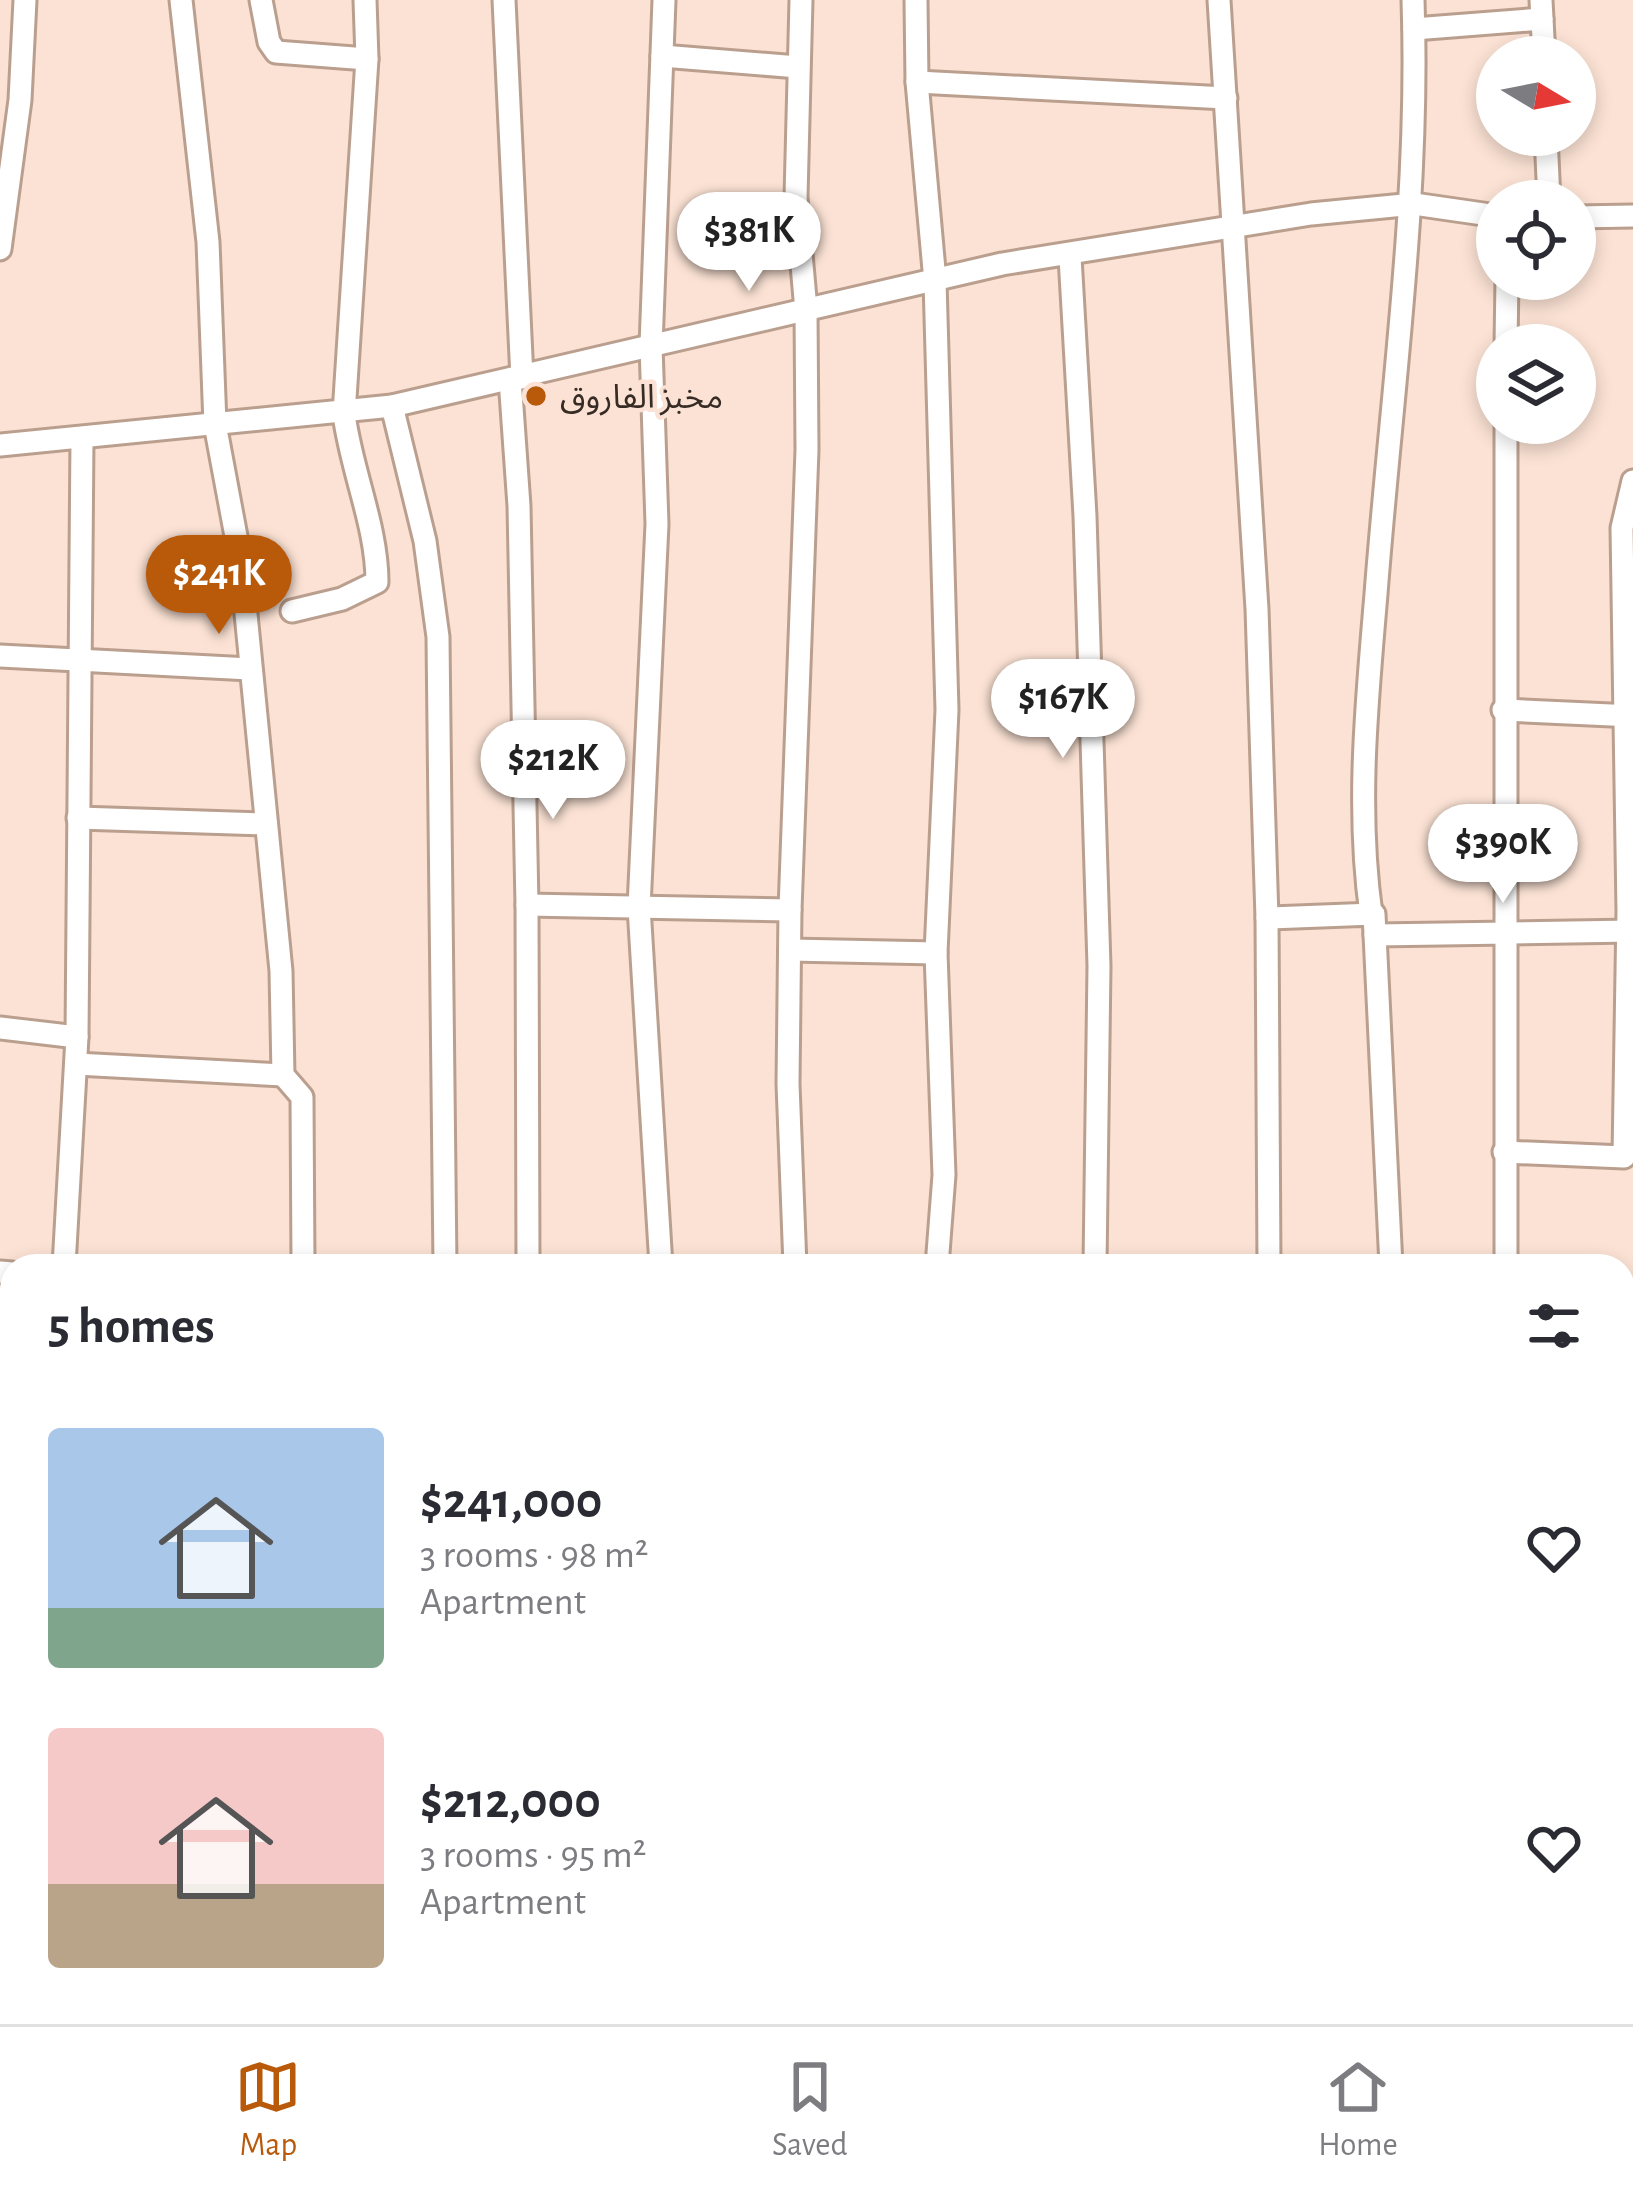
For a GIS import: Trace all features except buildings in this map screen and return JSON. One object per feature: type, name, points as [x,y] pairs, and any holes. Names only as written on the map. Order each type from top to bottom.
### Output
[{"type":"street","points":[[0,248],[20,100],[25,0]]},
{"type":"street","points":[[181,0],[208,242],[214,424],[241,563],[281,971],[283,1075],[302,1097],[303,1254]]},
{"type":"street","points":[[261,0],[269,42],[277,52],[367,58]]},
{"type":"street","points":[[292,611],[342,599],[377,582],[377,555],[350,458],[344,413],[367,58],[365,0]]},
{"type":"street","points":[[504,0],[527,905],[528,1254]]},
{"type":"street","points":[[660,1254],[639,907],[657,524],[651,346],[664,0]]},
{"type":"street","points":[[795,1254],[790,910],[807,450],[806,310],[796,197],[801,0]]},
{"type":"street","points":[[916,0],[917,82],[935,280],[947,710],[936,952],[944,1175],[938,1254]]},
{"type":"street","points":[[1219,0],[1257,609],[1267,918],[1269,1254]]},
{"type":"street","points":[[1390,1254],[1373,924],[1365,868],[1366,724],[1390,407],[1414,204],[1413,0]]},
{"type":"street","points":[[1414,28],[1542,10]]},
{"type":"street","points":[[662,56],[798,67]]},
{"type":"street","points":[[917,82],[1226,98]]},
{"type":"street","points":[[0,445],[392,406],[1002,264],[1234,226],[1414,204],[1476,213]]},
{"type":"street","points":[[1596,217],[1633,216]]},
{"type":"street","points":[[1070,256],[1085,516],[1099,966],[1095,1254]]},
{"type":"street","points":[[392,406],[425,541],[438,637],[445,1254]]},
{"type":"street","points":[[65,1254],[77,1037],[82,438]]},
{"type":"street","points":[[1506,444],[1506,1254]]},
{"type":"street","points":[[1504,1152],[1628,1157],[1629,518],[1633,481]]},
{"type":"street","points":[[0,656],[250,669]]},
{"type":"street","points":[[1503,710],[1630,716]]},
{"type":"street","points":[[78,818],[266,824]]},
{"type":"street","points":[[527,905],[790,910]]},
{"type":"street","points":[[1267,918],[1503,935],[1630,931]]},
{"type":"street","points":[[790,950],[936,952]]},
{"type":"street","points":[[0,1028],[77,1037]]},
{"type":"street","points":[[76,1064],[283,1075]]},
{"type":"place","name":"مخبز الفاروق","points":[[536,396]]}]
